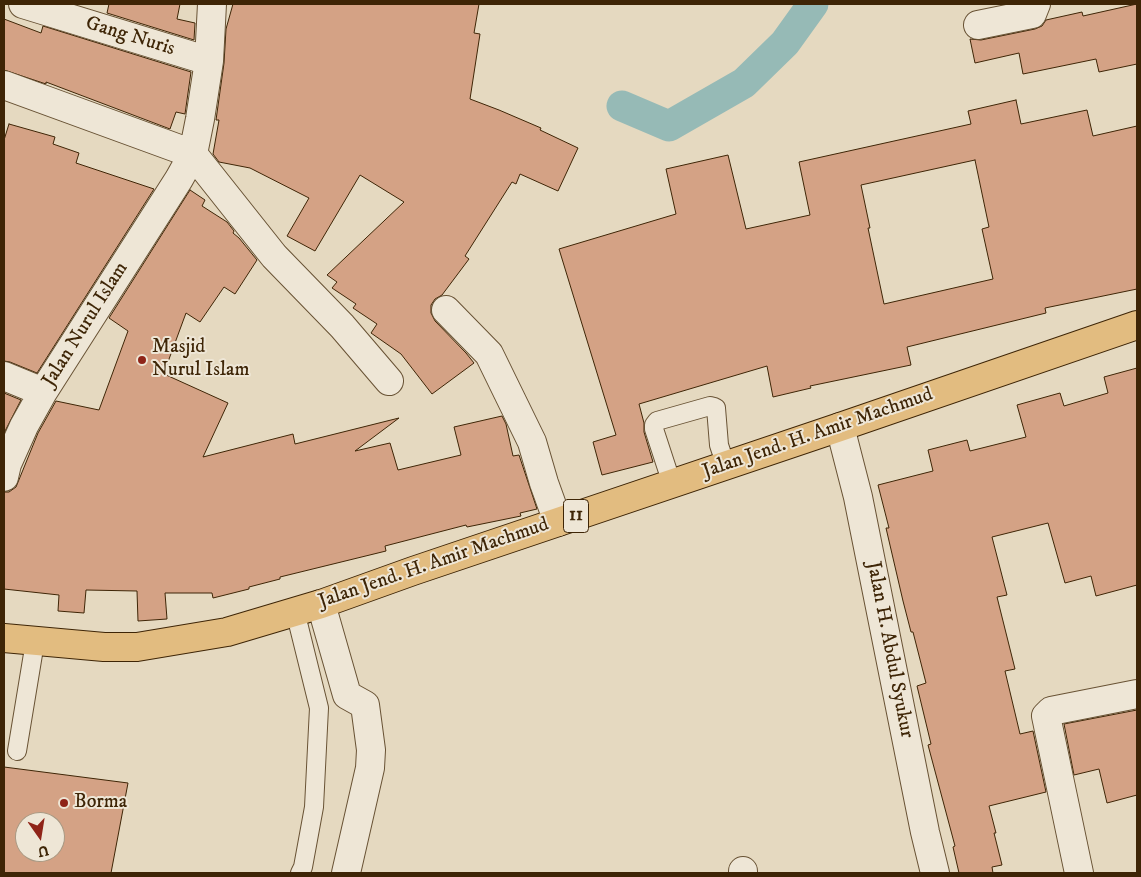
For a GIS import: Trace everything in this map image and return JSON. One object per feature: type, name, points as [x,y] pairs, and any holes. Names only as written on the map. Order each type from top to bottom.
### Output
[{"type":"highway","name":"Jalan Jend. H. Amir Machmud","points":[[4,638],[104,647],[137,647],[227,632],[308,607],[840,428],[1136,331]]},
{"type":"street","name":"Gang Nuris","points":[[23,4],[208,61]]},
{"type":"street","points":[[186,167],[200,119],[208,61],[212,4]]},
{"type":"street","points":[[978,26],[1032,14],[1036,4]]},
{"type":"street","points":[[4,85],[186,167],[348,332],[389,381]]},
{"type":"street","name":"Jalan Nurul Islam","points":[[4,477],[7,464],[24,426],[43,392],[186,167]]},
{"type":"street","points":[[446,310],[489,354],[532,442],[558,522]]},
{"type":"street","points":[[4,376],[43,392]]},
{"type":"street","name":"Jalan H. Abdul Syukur","points":[[840,428],[858,497],[921,813],[935,873]]},
{"type":"street","points":[[308,607],[347,695],[365,705],[370,768],[346,873]]},
{"type":"street","points":[[1087,872],[1046,716],[1050,711],[1137,694]]},
{"type":"lane","points":[[672,484],[654,429],[657,421],[710,406],[716,408],[719,445],[726,466]]},
{"type":"lane","points":[[300,873],[304,867],[314,807],[319,708],[308,607]]},
{"type":"lane","points":[[17,751],[34,642]]},
{"type":"building","points":[[109,4],[180,4],[177,19],[195,23],[194,40],[107,13]]},
{"type":"building","points":[[233,4],[479,4],[474,33],[480,34],[470,99],[541,128],[540,130],[578,148],[558,191],[520,174],[516,184],[512,182],[465,256],[469,259],[442,295],[435,299],[431,305],[431,313],[435,321],[474,363],[432,394],[401,354],[371,333],[377,324],[353,308],[356,304],[332,288],[337,282],[327,275],[404,202],[360,175],[315,251],[287,236],[309,198],[250,168],[219,162],[213,154],[219,120],[216,120],[224,63],[226,29]]},
{"type":"building","points":[[1137,4],[1137,64],[1099,72],[1096,59],[1023,74],[1019,53],[975,63],[970,39],[981,40],[1035,29],[1042,26],[1046,20],[1082,12],[1083,16]]},
{"type":"building","points":[[4,19],[41,33],[43,26],[191,72],[185,114],[176,112],[170,129],[46,82],[46,84],[4,70]]},
{"type":"building","points":[[1016,100],[1021,124],[1087,110],[1093,136],[1137,126],[1137,289],[1045,308],[1046,313],[907,347],[911,365],[810,386],[811,388],[773,397],[767,366],[639,404],[644,423],[644,432],[653,462],[602,475],[593,442],[616,435],[559,249],[676,214],[666,169],[728,155],[746,229],[810,215],[799,162],[971,124],[968,111]],"holes":[[[975,160],[989,227],[982,229],[993,279],[884,304],[861,185]]]},
{"type":"building","points":[[9,124],[55,137],[53,144],[79,153],[76,163],[154,189],[37,373],[4,361],[4,140]]},
{"type":"building","points":[[190,190],[205,200],[202,206],[227,222],[234,231],[233,233],[257,260],[235,294],[224,287],[200,322],[186,313],[165,370],[164,374],[228,403],[203,457],[293,434],[295,444],[399,418],[355,451],[390,443],[398,470],[461,455],[454,427],[502,416],[506,424],[513,456],[519,455],[537,509],[520,513],[521,516],[467,527],[466,525],[385,546],[386,551],[280,577],[280,579],[249,587],[249,589],[213,598],[212,593],[165,593],[167,619],[138,621],[137,591],[86,590],[84,613],[58,611],[59,595],[4,589],[4,492],[9,492],[16,487],[38,433],[56,401],[99,410],[128,331],[109,318]]},
{"type":"building","points":[[1137,368],[1137,585],[1096,596],[1091,576],[1065,583],[1048,523],[992,537],[1007,595],[997,597],[1015,669],[1005,671],[1020,734],[1033,731],[1046,792],[989,806],[1002,865],[992,867],[993,873],[959,873],[953,847],[955,846],[928,745],[931,744],[917,686],[926,683],[903,601],[886,528],[889,528],[878,485],[933,471],[928,450],[967,440],[970,451],[1026,437],[1017,405],[1060,393],[1064,406],[1108,393],[1104,377]]},
{"type":"building","points":[[4,393],[21,400],[4,433]]},
{"type":"building","points":[[1137,710],[1137,795],[1107,803],[1099,769],[1074,775],[1064,724]]},
{"type":"building","name":"Borma","points":[[4,767],[128,783],[111,873],[4,873]]},
{"type":"waterway","points":[[622,106],[669,126],[744,83],[785,43],[813,4]]},
{"type":"place","name":"Masjid Nurul Islam","points":[[142,360]]},
{"type":"place","name":"Borma","points":[[64,803]]}]
